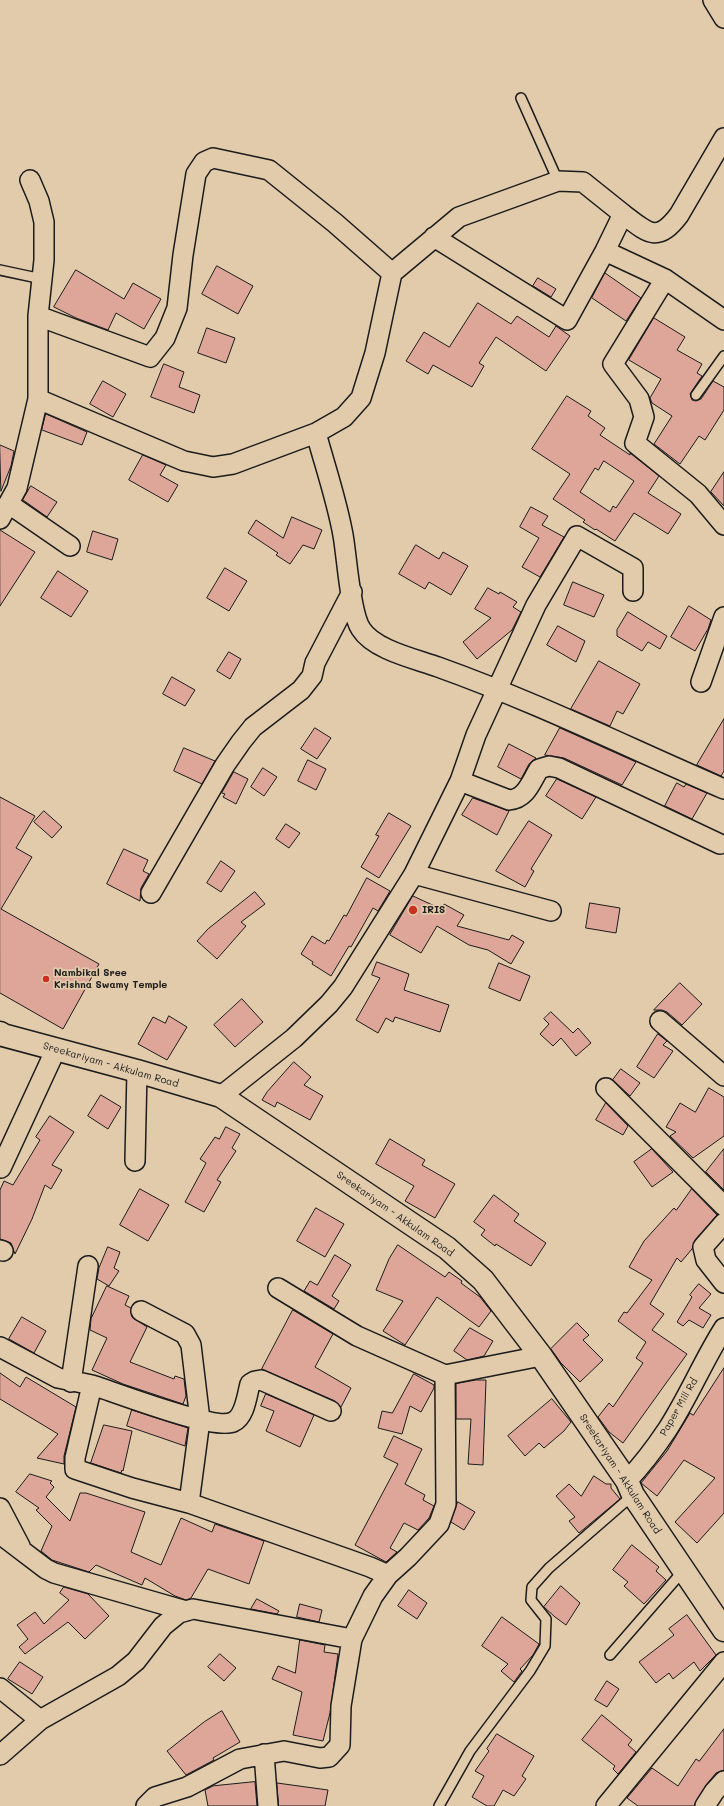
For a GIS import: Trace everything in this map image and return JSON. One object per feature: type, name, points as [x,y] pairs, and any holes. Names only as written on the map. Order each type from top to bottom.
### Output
[{"type":"main road","name":"Sreekariyam - Akkulam Road","points":[[1,1036],[137,1071],[221,1096],[447,1248],[483,1280],[541,1356],[724,1630]]},
{"type":"street","points":[[713,0],[724,18]]},
{"type":"street","points":[[38,398],[184,461],[213,467],[232,464],[316,433],[344,417],[361,398],[375,353],[392,272],[459,217],[558,181],[583,182],[638,226],[653,233],[663,232],[679,215],[724,138]]},
{"type":"street","points":[[38,316],[150,357],[165,338],[177,308],[183,255],[196,174],[204,162],[213,158],[269,170],[335,223],[392,272]]},
{"type":"street","points":[[30,180],[39,201],[44,222],[42,279],[38,316],[38,398],[17,488],[3,513],[70,546]]},
{"type":"street","points":[[434,237],[567,320],[605,251],[623,214]]},
{"type":"street","points":[[605,251],[665,279],[724,320]]},
{"type":"street","points":[[665,279],[613,364],[638,399],[644,416],[635,443],[698,494],[724,525]]},
{"type":"street","points":[[316,433],[343,533],[355,615],[360,629],[368,638],[382,646],[402,654],[497,689],[724,789]]},
{"type":"street","points":[[221,1096],[294,1038],[329,1004],[343,987],[414,874],[460,781],[476,735],[536,605],[577,536],[633,568],[633,591]]},
{"type":"street","points":[[151,893],[225,765],[241,742],[253,727],[301,690],[312,676],[315,663],[352,592]]},
{"type":"street","points":[[701,682],[724,617]]},
{"type":"street","points":[[460,781],[509,800],[517,799],[524,794],[539,769],[549,766],[559,768],[720,844]]},
{"type":"street","points":[[414,874],[551,911]]},
{"type":"street","points":[[660,1022],[724,1076]]},
{"type":"street","points":[[1,1168],[56,1050]]},
{"type":"street","points":[[135,1161],[137,1071]]},
{"type":"street","points":[[606,1088],[724,1206]]},
{"type":"street","points":[[724,1223],[703,1247],[706,1260],[724,1283]]},
{"type":"street","points":[[72,1382],[88,1266]]},
{"type":"street","points":[[278,1288],[357,1336],[445,1375],[541,1356]]},
{"type":"street","points":[[141,1310],[185,1334],[191,1345],[200,1420],[189,1503]]},
{"type":"street","name":"Paper Mill Rd","points":[[630,1488],[643,1464],[667,1430],[690,1390],[708,1354],[724,1328]]},
{"type":"street","points":[[0,1347],[58,1378],[92,1385],[200,1420],[224,1424],[233,1423],[239,1418],[250,1384],[261,1380],[331,1411]]},
{"type":"street","points":[[146,1806],[155,1797],[187,1787],[240,1759],[284,1752],[329,1758],[340,1745],[341,1706],[352,1639],[373,1596],[388,1575],[439,1524],[446,1504],[445,1375]]},
{"type":"street","points":[[92,1385],[75,1458],[75,1469],[132,1488],[189,1503],[370,1567],[388,1575]]},
{"type":"street","points":[[0,1508],[24,1552]]},
{"type":"street","points":[[0,1534],[46,1569],[54,1573],[186,1611]]},
{"type":"street","points":[[0,1754],[40,1720],[118,1676],[136,1661],[163,1626],[179,1613],[193,1609],[352,1639]]},
{"type":"street","points":[[606,1806],[724,1662]]},
{"type":"street","points":[[0,1688],[40,1720]]},
{"type":"street","points":[[264,1754],[268,1806]]},
{"type":"street","points":[[705,1806],[714,1792],[724,1781]]},
{"type":"lane","points":[[521,98],[558,181]]},
{"type":"lane","points":[[0,270],[42,279]]},
{"type":"lane","points":[[696,395],[724,356]]},
{"type":"lane","points":[[439,1806],[470,1751],[530,1671],[545,1646],[546,1618],[531,1600],[532,1587],[549,1568],[630,1488]]},
{"type":"lane","points":[[610,1655],[684,1571]]},
{"type":"building","points":[[217,266],[253,286],[238,314],[202,294]]},
{"type":"building","points":[[76,270],[124,299],[133,283],[161,299],[144,329],[116,313],[108,330],[76,318],[54,307]]},
{"type":"building","points":[[605,273],[641,298],[626,321],[592,298]]},
{"type":"building","points":[[538,278],[556,289],[551,297],[533,286]]},
{"type":"building","points":[[478,303],[511,324],[517,316],[549,337],[556,326],[570,336],[546,371],[496,337],[479,363],[484,366],[472,387],[433,365],[428,374],[406,361],[424,332],[449,347]]},
{"type":"building","points":[[654,318],[685,337],[677,350],[702,364],[697,373],[702,376],[690,394],[692,400],[696,401],[701,399],[713,381],[724,387],[724,410],[705,440],[699,436],[680,464],[654,444],[672,416],[652,403],[650,398],[661,379],[629,360]]},
{"type":"building","points":[[207,328],[235,338],[226,363],[198,353]]},
{"type":"building","points":[[164,364],[184,372],[179,387],[200,395],[194,413],[151,397]]},
{"type":"building","points":[[103,381],[126,394],[113,417],[90,404]]},
{"type":"building","points":[[567,396],[591,411],[588,416],[605,428],[600,435],[630,455],[630,453],[659,476],[648,493],[681,514],[668,534],[634,513],[615,541],[583,522],[585,520],[553,499],[570,474],[532,449]],"holes":[[[604,461],[634,481],[616,508],[613,506],[610,512],[580,492],[595,468],[598,470]]]},
{"type":"building","points":[[46,414],[87,432],[82,445],[42,430]]},
{"type":"building","points":[[0,445],[14,451],[11,466],[1,491]]},
{"type":"building","points":[[143,455],[166,465],[160,475],[178,485],[168,502],[129,480]]},
{"type":"building","points":[[724,472],[724,506],[711,492]]},
{"type":"building","points":[[31,486],[57,502],[47,517],[23,500]]},
{"type":"building","points":[[531,507],[548,516],[542,525],[564,537],[540,577],[522,567],[539,538],[520,527]]},
{"type":"building","points":[[292,517],[322,530],[314,549],[303,545],[290,564],[276,555],[278,553],[248,533],[256,520],[283,538]]},
{"type":"building","points":[[0,530],[35,552],[0,606]]},
{"type":"building","points":[[93,531],[118,539],[112,560],[87,552]]},
{"type":"building","points":[[416,545],[439,559],[443,552],[468,566],[451,595],[429,582],[425,589],[399,574]]},
{"type":"building","points":[[225,568],[247,581],[229,611],[207,598]]},
{"type":"building","points":[[58,571],[88,591],[71,617],[41,598]]},
{"type":"building","points":[[573,582],[604,595],[594,617],[564,605]]},
{"type":"building","points":[[488,588],[499,594],[500,592],[517,602],[513,607],[521,612],[512,630],[477,659],[463,642],[491,618],[475,609]]},
{"type":"building","points":[[689,606],[711,620],[708,629],[695,651],[671,637]]},
{"type":"building","points":[[628,612],[667,636],[660,649],[648,642],[642,651],[617,636],[617,630]]},
{"type":"building","points":[[558,626],[585,641],[576,662],[547,645]]},
{"type":"building","points":[[229,652],[241,659],[230,679],[217,671]]},
{"type":"building","points":[[599,661],[640,684],[623,714],[617,711],[610,726],[571,709]]},
{"type":"building","points":[[172,677],[195,690],[185,706],[163,694]]},
{"type":"building","points":[[724,719],[724,771],[721,776],[697,765]]},
{"type":"building","points":[[315,728],[331,738],[317,759],[301,749]]},
{"type":"building","points":[[560,728],[636,762],[622,785],[564,758],[545,755]]},
{"type":"building","points":[[509,744],[536,758],[529,764],[521,779],[498,767]]},
{"type":"building","points":[[184,748],[215,761],[202,784],[174,771]]},
{"type":"building","points":[[308,760],[326,769],[316,790],[298,781]]},
{"type":"building","points":[[263,768],[277,777],[264,796],[251,787]]},
{"type":"building","points":[[234,772],[248,779],[236,804],[223,797],[225,794],[222,793]]},
{"type":"building","points":[[557,779],[596,797],[582,819],[546,796]]},
{"type":"building","points":[[677,783],[684,787],[686,784],[707,793],[692,819],[665,806]]},
{"type":"building","name":"Nambikal Sree Krishna Swamy Temple","points":[[0,797],[35,816],[16,848],[32,857],[1,909],[99,964],[63,1029],[0,993]]},
{"type":"building","points":[[473,798],[509,811],[497,835],[462,815]]},
{"type":"building","points":[[44,811],[62,827],[52,838],[34,822]]},
{"type":"building","points":[[389,813],[411,826],[379,878],[361,867],[379,836],[376,835]]},
{"type":"building","points":[[529,821],[552,835],[531,869],[534,871],[525,887],[496,871]]},
{"type":"building","points":[[286,824],[300,833],[289,848],[276,839]]},
{"type":"building","points":[[124,849],[148,860],[143,871],[149,874],[141,888],[140,901],[107,884]]},
{"type":"building","points":[[221,861],[235,871],[221,892],[207,883]]},
{"type":"building","points":[[367,878],[390,891],[378,911],[373,908],[351,947],[349,946],[331,976],[312,964],[313,962],[301,954],[312,936],[325,944],[327,940],[329,941],[344,915],[346,916]]},
{"type":"building","points":[[255,892],[265,904],[241,922],[246,926],[217,959],[197,941],[208,929]]},
{"type":"building","points":[[413,896],[441,909],[444,904],[464,915],[457,926],[509,940],[512,935],[524,942],[511,964],[488,950],[469,945],[437,926],[421,953],[390,935]]},
{"type":"building","points":[[590,903],[620,908],[616,933],[586,928]]},
{"type":"building","points":[[377,962],[409,974],[404,990],[449,1005],[440,1032],[395,1017],[393,1022],[386,1018],[378,1033],[356,1020],[380,978],[372,975]]},
{"type":"building","points":[[499,963],[530,976],[520,1001],[489,988]]},
{"type":"building","points":[[680,983],[702,1004],[682,1025],[667,1012],[662,1010],[654,1010]]},
{"type":"building","points":[[242,999],[263,1022],[235,1047],[214,1025]]},
{"type":"building","points":[[551,1012],[573,1033],[578,1028],[591,1043],[576,1056],[561,1038],[553,1046],[540,1034],[549,1024],[544,1019]]},
{"type":"building","points":[[169,1016],[187,1027],[167,1060],[138,1044],[153,1017],[165,1023]]},
{"type":"building","points":[[658,1034],[667,1041],[663,1045],[673,1051],[654,1078],[637,1067]]},
{"type":"building","points":[[294,1062],[311,1077],[304,1085],[323,1096],[310,1120],[277,1102],[275,1107],[262,1100],[267,1092]]},
{"type":"building","points":[[621,1069],[640,1083],[630,1096],[613,1080]]},
{"type":"building","points":[[709,1088],[724,1097],[724,1136],[693,1158],[670,1136],[676,1132],[666,1127],[680,1103],[695,1112]]},
{"type":"building","points":[[101,1095],[121,1107],[108,1129],[88,1116]]},
{"type":"building","points":[[606,1103],[628,1126],[623,1135],[596,1120]]},
{"type":"building","points":[[50,1116],[74,1132],[52,1165],[62,1170],[51,1189],[45,1185],[32,1219],[15,1254],[11,1243],[0,1239],[0,1190],[4,1181],[13,1185],[40,1140],[36,1137]]},
{"type":"building","points":[[226,1127],[240,1134],[232,1148],[236,1151],[217,1180],[221,1182],[204,1212],[185,1202],[206,1163],[200,1159],[215,1137],[219,1139]]},
{"type":"building","points":[[390,1139],[425,1160],[422,1165],[455,1184],[435,1218],[405,1201],[414,1186],[376,1164]]},
{"type":"building","points":[[652,1149],[673,1172],[652,1187],[634,1162]]},
{"type":"building","points":[[724,1149],[724,1190],[706,1172]]},
{"type":"building","points":[[140,1189],[169,1205],[148,1241],[120,1225]]},
{"type":"building","points":[[692,1189],[717,1215],[695,1240],[692,1249],[681,1262],[677,1258],[650,1304],[664,1314],[652,1330],[687,1354],[623,1443],[609,1432],[598,1417],[609,1403],[613,1407],[643,1363],[636,1358],[646,1342],[618,1321],[624,1312],[627,1313],[652,1280],[629,1267],[644,1241],[674,1208],[676,1210]]},
{"type":"building","points":[[494,1195],[519,1214],[514,1221],[546,1243],[531,1266],[496,1244],[495,1246],[481,1235],[485,1230],[474,1222]]},
{"type":"building","points":[[316,1208],[344,1224],[325,1257],[297,1241]]},
{"type":"building","points":[[398,1245],[445,1277],[449,1272],[480,1297],[491,1311],[479,1327],[437,1297],[405,1345],[383,1331],[403,1301],[376,1290],[389,1259]]},
{"type":"building","points":[[108,1247],[120,1252],[114,1268],[119,1271],[109,1286],[97,1279],[99,1268]]},
{"type":"building","points":[[335,1255],[351,1265],[332,1296],[339,1301],[334,1309],[304,1291],[310,1281],[317,1285]]},
{"type":"building","points":[[699,1284],[711,1294],[699,1308],[711,1315],[703,1328],[689,1320],[683,1326],[677,1322],[692,1297],[690,1295]]},
{"type":"building","points":[[107,1286],[129,1296],[125,1305],[131,1308],[132,1317],[147,1327],[130,1362],[174,1379],[175,1376],[184,1379],[186,1396],[183,1404],[123,1384],[92,1370],[107,1338],[90,1330],[91,1319]]},
{"type":"building","points":[[293,1310],[333,1334],[315,1367],[351,1388],[341,1407],[335,1401],[262,1369]]},
{"type":"building","points":[[22,1317],[46,1331],[34,1353],[9,1339]]},
{"type":"building","points":[[577,1323],[589,1335],[583,1340],[603,1360],[580,1382],[561,1363],[551,1349]]},
{"type":"building","points":[[470,1328],[493,1341],[484,1356],[467,1360],[454,1351]]},
{"type":"building","points":[[724,1368],[724,1513],[697,1543],[675,1522],[715,1478],[684,1460],[657,1496],[641,1483],[667,1451],[690,1413],[693,1415]]},
{"type":"building","points":[[0,1373],[20,1387],[26,1377],[76,1407],[64,1456],[64,1464],[37,1458],[58,1434],[0,1399]]},
{"type":"building","points":[[414,1374],[434,1385],[434,1388],[421,1412],[410,1406],[402,1434],[378,1428],[382,1411],[392,1413]]},
{"type":"building","points":[[476,1380],[486,1380],[483,1465],[468,1464],[471,1419],[456,1419],[456,1384]]},
{"type":"building","points":[[266,1394],[314,1415],[300,1447],[266,1431],[274,1411],[261,1406]]},
{"type":"building","points":[[552,1399],[571,1422],[564,1431],[544,1448],[539,1443],[525,1456],[508,1436]]},
{"type":"building","points":[[132,1410],[188,1428],[185,1446],[127,1426]]},
{"type":"building","points":[[104,1425],[132,1431],[123,1471],[122,1470],[121,1473],[91,1463]]},
{"type":"building","points":[[394,1436],[422,1449],[405,1484],[425,1495],[423,1500],[434,1506],[429,1518],[418,1530],[404,1523],[390,1548],[397,1552],[386,1562],[355,1545],[398,1464],[384,1457]]},
{"type":"building","points":[[30,1474],[52,1481],[50,1483],[54,1487],[46,1497],[70,1521],[80,1493],[86,1493],[145,1512],[131,1552],[161,1565],[181,1518],[212,1532],[215,1524],[264,1541],[249,1584],[208,1569],[191,1598],[186,1600],[175,1596],[145,1578],[142,1585],[96,1565],[89,1572],[52,1560],[41,1551],[52,1526],[36,1510],[39,1508],[16,1492]]},
{"type":"building","points":[[594,1476],[606,1484],[611,1484],[611,1488],[620,1499],[579,1533],[569,1521],[575,1517],[556,1496],[569,1484],[581,1496]]},
{"type":"building","points":[[458,1502],[475,1512],[464,1530],[451,1522]]},
{"type":"building","points":[[632,1545],[659,1567],[656,1571],[666,1580],[644,1604],[624,1586],[628,1582],[613,1570]]},
{"type":"building","points":[[561,1586],[580,1603],[566,1625],[544,1607]]},
{"type":"building","points":[[64,1587],[88,1594],[109,1616],[85,1639],[68,1622],[25,1654],[19,1647],[28,1639],[17,1625],[35,1612],[44,1624],[69,1600],[60,1593]]},
{"type":"building","points":[[409,1590],[427,1603],[417,1619],[398,1606]]},
{"type":"building","points":[[257,1599],[279,1611],[277,1614],[251,1609]]},
{"type":"building","points":[[300,1604],[322,1610],[319,1622],[297,1617]]},
{"type":"building","points":[[687,1615],[716,1655],[700,1671],[694,1662],[673,1679],[669,1673],[656,1683],[639,1662],[674,1635],[669,1629]]},
{"type":"building","points":[[502,1617],[539,1644],[533,1655],[520,1669],[522,1671],[514,1682],[501,1671],[508,1664],[482,1646]]},
{"type":"building","points":[[300,1640],[325,1645],[324,1652],[338,1654],[330,1713],[323,1741],[293,1735],[302,1692],[272,1679],[278,1666],[295,1673]]},
{"type":"building","points":[[220,1654],[236,1668],[224,1681],[208,1667]]},
{"type":"building","points":[[20,1662],[43,1677],[32,1694],[8,1679]]},
{"type":"building","points":[[607,1681],[619,1689],[607,1707],[595,1700]]},
{"type":"building","points":[[222,1711],[240,1742],[213,1758],[214,1760],[186,1775],[167,1751],[204,1722]]},
{"type":"building","points":[[602,1715],[632,1740],[628,1745],[636,1752],[618,1774],[613,1769],[615,1766],[582,1740]]},
{"type":"building","points":[[724,1729],[724,1770],[716,1773],[706,1785],[694,1806],[638,1806],[627,1798],[652,1768],[678,1786],[696,1759],[699,1761]]},
{"type":"building","points":[[497,1734],[534,1756],[522,1776],[526,1779],[514,1796],[503,1790],[494,1806],[487,1806],[472,1797],[484,1776],[475,1771],[489,1751],[487,1749]]},
{"type":"building","points":[[255,1782],[257,1806],[208,1806],[205,1790],[213,1786]]},
{"type":"building","points":[[277,1783],[328,1790],[325,1806],[279,1806]]},
{"type":"place","name":"IRIS","points":[[413,910]]},
{"type":"place","name":"Nambikal Sree Krishna Swamy Temple","points":[[46,979]]}]
